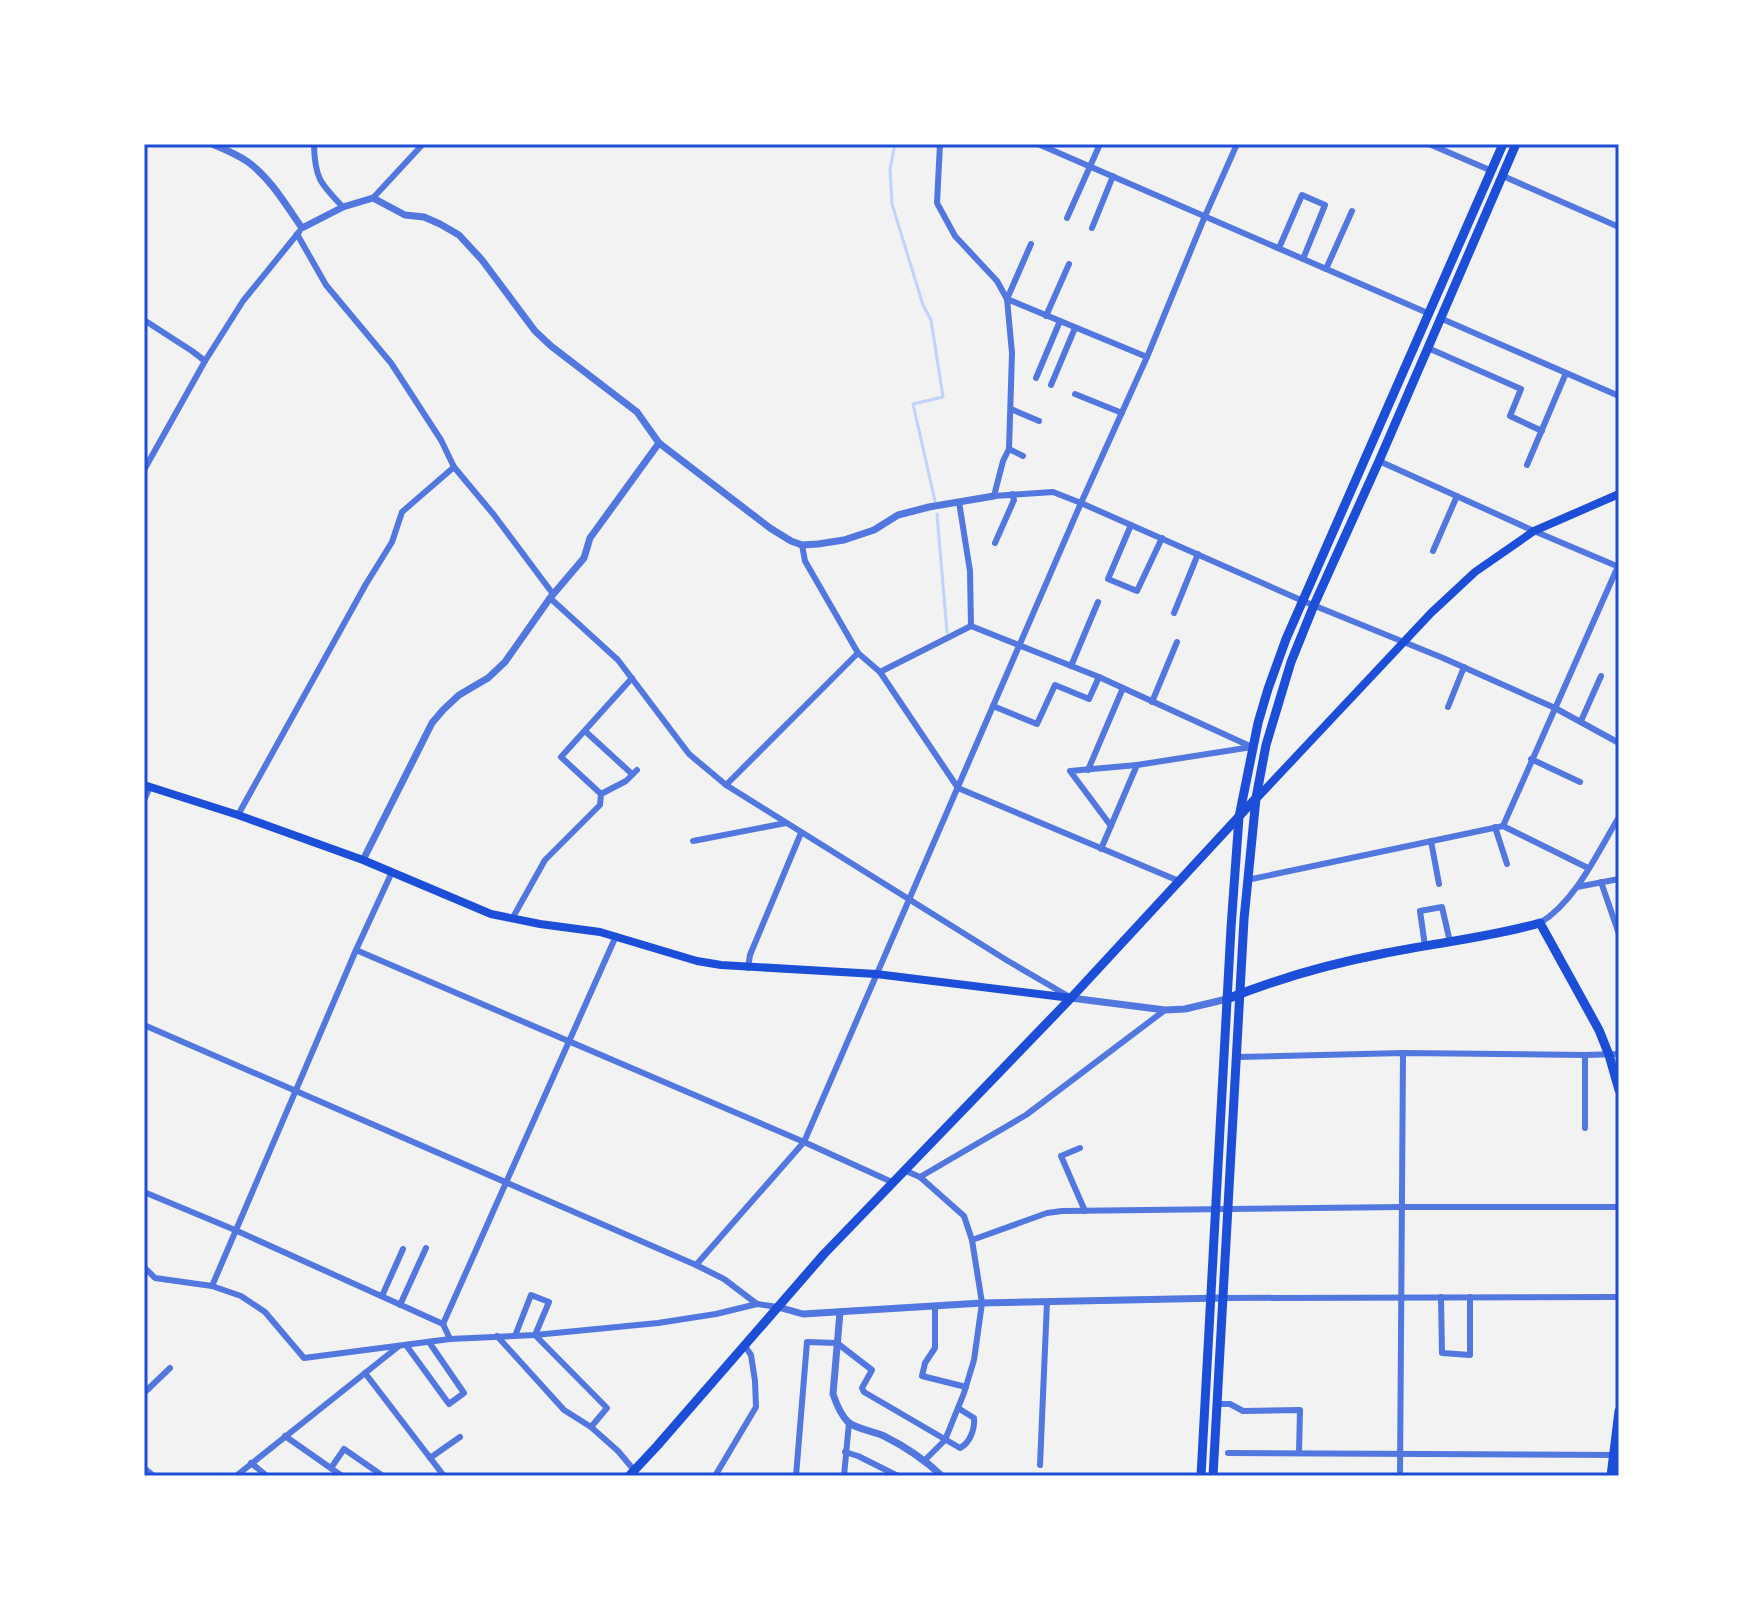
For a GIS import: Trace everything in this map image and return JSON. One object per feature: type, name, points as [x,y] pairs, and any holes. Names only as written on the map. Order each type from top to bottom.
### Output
[{"type":"main road","points":[[1213,1476],[1247,880],[1256,798],[1266,745],[1308,603],[1503,144]]},
{"type":"main road","points":[[1201,1476],[1239,817],[1252,747],[1268,689],[1379,461],[1516,144]]},
{"type":"main road","points":[[632,1474],[824,1254],[1071,998],[1431,613],[1475,572],[1534,531],[1619,494]]},
{"type":"main road","points":[[147,786],[363,860],[467,905],[512,919],[616,935],[697,961],[748,968],[876,974],[1071,998]]},
{"type":"main road","points":[[1227,999],[1311,970],[1540,923],[1614,1054],[1619,1090]]},
{"type":"main road","points":[[1611,1476],[1619,1411]]},
{"type":"street","points":[[212,144],[254,167],[274,188],[300,231],[326,285],[391,363],[441,440],[454,467],[494,515],[552,596],[618,660],[689,754],[726,785],[801,833],[1071,998],[1165,1010],[1185,1009],[1227,999]]},
{"type":"street","points":[[144,470],[205,361],[243,301],[300,231],[343,207],[373,198],[423,144]]},
{"type":"street","points":[[940,144],[937,203],[955,236],[997,281],[1007,299],[1012,353],[1009,449],[994,496]]},
{"type":"street","points":[[1038,144],[1430,314]]},
{"type":"street","points":[[1067,218],[1100,144]]},
{"type":"street","points":[[696,1265],[804,1142],[1237,144]]},
{"type":"street","points":[[1429,144],[1492,171]]},
{"type":"street","points":[[314,145],[317,176],[343,207]]},
{"type":"street","points":[[1092,228],[1113,176]]},
{"type":"street","points":[[1503,176],[1619,227]]},
{"type":"street","points":[[1279,248],[1302,195],[1325,205],[1303,259]]},
{"type":"street","points":[[373,198],[405,215],[424,217],[459,235],[482,260],[535,331],[551,346],[637,412],[659,443],[791,541],[802,545],[844,540],[874,530],[898,515],[994,496],[1053,492],[1464,667],[1555,708],[1619,743]]},
{"type":"street","points":[[1326,269],[1352,211]]},
{"type":"street","points":[[1007,299],[1031,244]]},
{"type":"street","points":[[1046,316],[1069,264]]},
{"type":"street","points":[[1007,299],[1147,357]]},
{"type":"street","points":[[1440,318],[1619,396]]},
{"type":"street","points":[[144,320],[205,361]]},
{"type":"street","points":[[1036,378],[1060,321]]},
{"type":"street","points":[[1051,385],[1075,328]]},
{"type":"street","points":[[1428,348],[1521,389],[1510,416],[1542,431]]},
{"type":"street","points":[[1527,465],[1566,373]]},
{"type":"street","points":[[1075,394],[1122,413]]},
{"type":"street","points":[[1011,409],[1039,421]]},
{"type":"street","points":[[363,860],[432,723],[459,695],[488,678],[505,662],[552,596],[584,558],[590,538],[659,443]]},
{"type":"street","points":[[1009,449],[1023,456]]},
{"type":"street","points":[[1379,461],[1619,566],[1499,827],[1507,864]]},
{"type":"street","points":[[238,815],[392,542],[402,512],[454,467]]},
{"type":"street","points":[[995,543],[1014,500],[1012,494]]},
{"type":"street","points":[[1433,551],[1457,496]]},
{"type":"street","points":[[959,502],[970,571],[971,626]]},
{"type":"street","points":[[1131,525],[1108,579],[1137,591],[1162,538]]},
{"type":"street","points":[[802,545],[805,561],[858,653],[880,672],[958,788],[1179,881]]},
{"type":"street","points":[[1174,613],[1198,554]]},
{"type":"street","points":[[1071,666],[1098,602]]},
{"type":"street","points":[[880,672],[971,626],[1099,677],[1252,747]]},
{"type":"street","points":[[1152,702],[1177,642]]},
{"type":"street","points":[[726,785],[858,653]]},
{"type":"street","points":[[1448,707],[1464,667]]},
{"type":"street","points":[[1581,721],[1601,676]]},
{"type":"street","points":[[993,706],[1037,724],[1055,685],[1089,699],[1099,677]]},
{"type":"street","points":[[601,794],[561,757],[632,678]]},
{"type":"street","points":[[1088,770],[1123,688]]},
{"type":"street","points":[[585,731],[634,772],[626,781],[601,794]]},
{"type":"street","points":[[1111,826],[1070,771],[1137,765],[1252,747]]},
{"type":"street","points":[[1531,759],[1580,782]]},
{"type":"street","points":[[1101,849],[1137,765]]},
{"type":"street","points":[[144,800],[147,786]]},
{"type":"street","points":[[512,919],[545,860],[600,805],[601,794]]},
{"type":"street","points":[[1540,923],[1555,914],[1577,887],[1619,817]]},
{"type":"street","points":[[693,841],[786,823]]},
{"type":"street","points":[[1247,880],[1499,827],[1588,868]]},
{"type":"street","points":[[748,968],[750,955],[801,833]]},
{"type":"street","points":[[1431,841],[1439,884]]},
{"type":"street","points":[[212,1286],[392,872]]},
{"type":"street","points":[[1577,887],[1619,879]]},
{"type":"street","points":[[1601,882],[1619,934]]},
{"type":"street","points":[[1425,946],[1420,911],[1442,907],[1450,942]]},
{"type":"street","points":[[443,1324],[616,935]]},
{"type":"street","points":[[356,950],[894,1183]]},
{"type":"street","points":[[920,1177],[1026,1115],[1165,1010]]},
{"type":"street","points":[[144,1025],[696,1265],[724,1279],[757,1304]]},
{"type":"street","points":[[1237,1057],[1403,1053],[1614,1054]]},
{"type":"street","points":[[1400,1476],[1403,1053]]},
{"type":"street","points":[[1585,1055],[1585,1128]]},
{"type":"street","points":[[1080,1148],[1061,1156],[1085,1211]]},
{"type":"street","points":[[906,1171],[920,1177],[964,1216],[972,1240],[982,1303],[974,1360],[966,1387],[945,1440],[925,1460]]},
{"type":"street","points":[[144,1192],[443,1324],[450,1339]]},
{"type":"street","points":[[972,1240],[1047,1213],[1085,1211],[1619,1207]]},
{"type":"street","points":[[400,1305],[426,1248]]},
{"type":"street","points":[[382,1296],[403,1249]]},
{"type":"street","points":[[144,1267],[155,1278],[212,1286],[241,1296],[265,1312],[304,1358],[450,1339],[535,1335],[658,1323],[757,1304],[803,1314],[982,1303],[1222,1298],[1619,1297]]},
{"type":"street","points":[[515,1336],[531,1295],[549,1302],[535,1335]]},
{"type":"street","points":[[1441,1297],[1442,1353],[1470,1355],[1470,1297]]},
{"type":"street","points":[[1040,1465],[1047,1302]]},
{"type":"street","points":[[935,1306],[935,1348],[925,1363],[922,1376],[966,1387]]},
{"type":"street","points":[[840,1312],[833,1394],[837,1405],[849,1423],[892,1440],[925,1460],[942,1476]]},
{"type":"street","points":[[535,1335],[607,1408],[591,1427]]},
{"type":"street","points":[[497,1336],[564,1410],[591,1427],[618,1451],[632,1474]]},
{"type":"street","points":[[402,1345],[449,1404],[464,1393],[429,1342]]},
{"type":"street","points":[[796,1476],[807,1342],[837,1343],[872,1370],[862,1388],[864,1392],[960,1448],[975,1427],[974,1418],[958,1408]]},
{"type":"street","points":[[236,1476],[402,1345]]},
{"type":"street","points":[[715,1476],[756,1407],[751,1355],[745,1346]]},
{"type":"street","points":[[144,1393],[170,1368]]},
{"type":"street","points":[[365,1373],[444,1476]]},
{"type":"street","points":[[1216,1404],[1230,1404],[1243,1411],[1300,1410],[1299,1453]]},
{"type":"street","points":[[844,1476],[849,1423]]},
{"type":"street","points":[[285,1436],[342,1476]]},
{"type":"street","points":[[430,1458],[460,1437]]},
{"type":"street","points":[[331,1468],[344,1449],[383,1476]]},
{"type":"street","points":[[845,1452],[897,1475]]},
{"type":"street","points":[[1228,1453],[1614,1455]]},
{"type":"street","points":[[251,1463],[267,1476]]},
{"type":"street","points":[[144,1468],[154,1476]]},
{"type":"waterway","points":[[895,144],[890,169],[892,204],[923,305],[931,320],[943,397],[913,404],[935,501]]},
{"type":"waterway","points":[[937,514],[947,632]]}]
